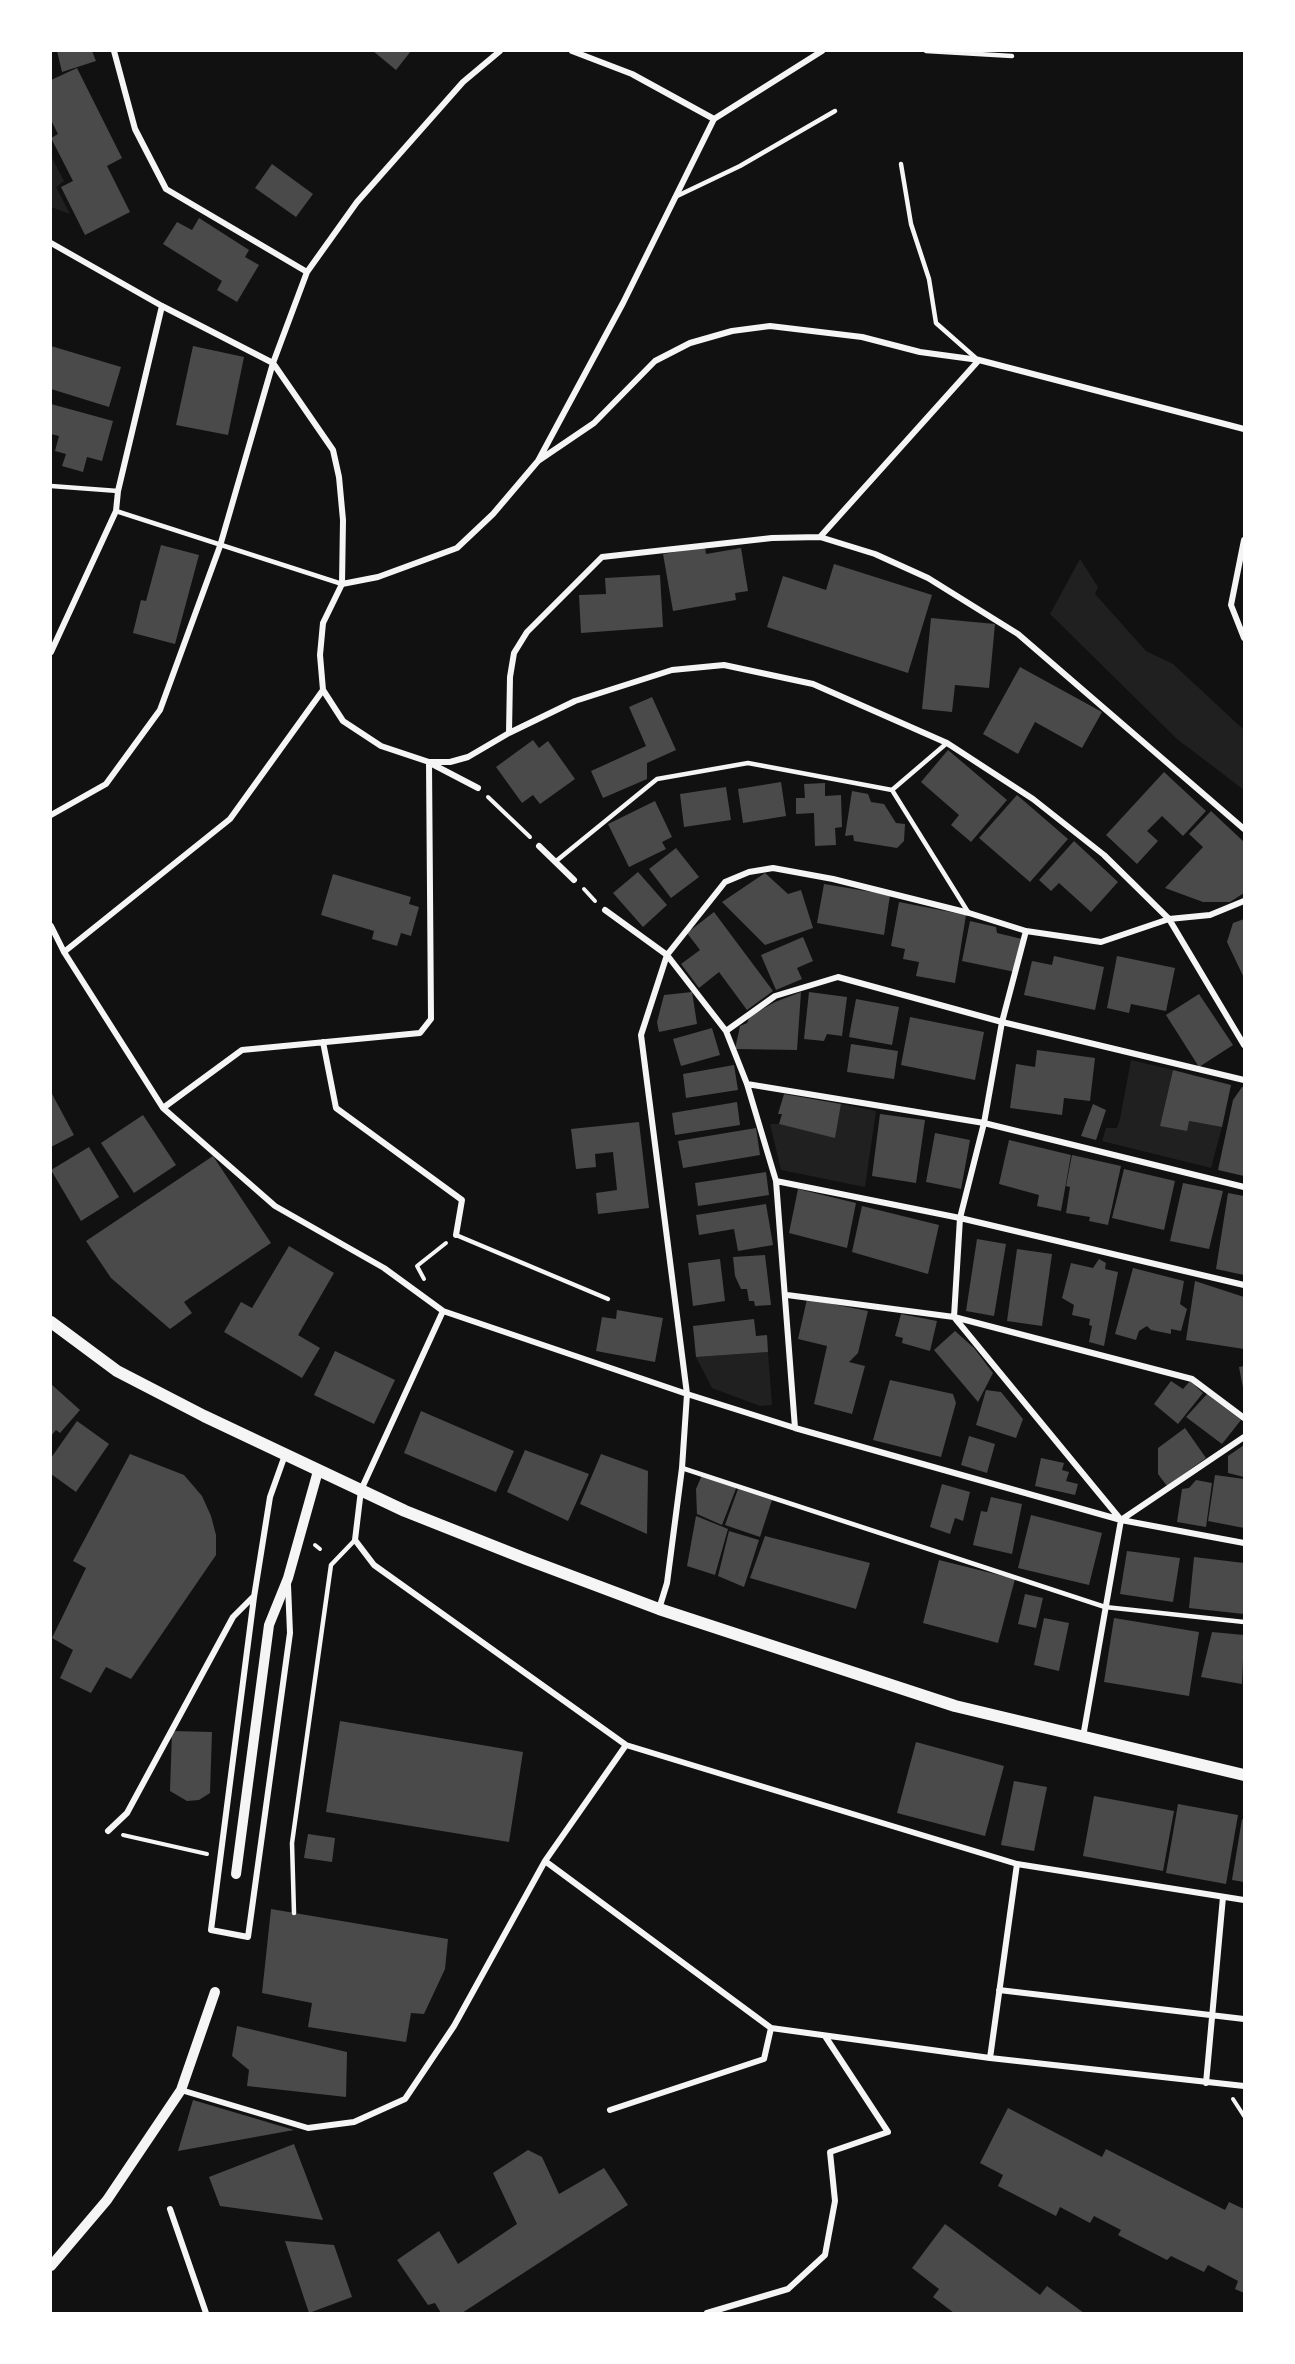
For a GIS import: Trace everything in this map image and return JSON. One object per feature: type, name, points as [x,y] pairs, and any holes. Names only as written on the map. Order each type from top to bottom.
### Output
[{"type":"main road","points":[[51,1322],[117,1371],[318,1471],[416,1515],[659,1609],[956,1706],[1244,1775]]},
{"type":"street","points":[[114,51],[135,129],[166,189],[307,272]]},
{"type":"street","points":[[51,815],[106,784],[160,710],[220,546],[273,363],[307,272],[357,202],[410,141],[463,82],[500,51]]},
{"type":"street","points":[[572,51],[632,74],[714,119]]},
{"type":"street","points":[[342,584],[378,578],[457,548],[493,514],[538,461],[623,303],[714,119],[822,51]]},
{"type":"street","points":[[51,243],[162,306],[273,363],[333,450],[339,477],[343,520],[342,584],[323,623],[320,655],[323,690],[343,721],[381,746],[429,762],[478,788]]},
{"type":"street","points":[[51,652],[116,511],[118,492],[162,306]]},
{"type":"street","points":[[538,461],[594,423],[655,361],[690,343],[732,331],[770,326],[862,337],[920,352],[978,360],[1244,429]]},
{"type":"street","points":[[819,537],[978,360]]},
{"type":"street","points":[[509,733],[510,677],[514,653],[527,632],[602,556],[772,538],[819,537],[875,554],[928,578],[1018,634],[1244,829]]},
{"type":"street","points":[[1244,540],[1230,605],[1244,638]]},
{"type":"street","points":[[429,762],[450,762],[468,758],[509,733],[575,701],[672,670],[724,665],[813,684],[947,743],[1033,799],[1077,832],[1169,919],[1244,1045]]},
{"type":"street","points":[[64,952],[230,819],[323,690]]},
{"type":"street","points":[[163,1108],[242,1050],[420,1033],[431,1019],[429,762]]},
{"type":"street","points":[[539,846],[574,880]]},
{"type":"street","points":[[659,1609],[667,1583],[682,1468],[687,1394],[641,1035],[667,955],[725,882],[749,872],[773,868],[832,879],[969,913],[1026,931],[1101,942],[1169,919],[1210,915],[1244,901]]},
{"type":"street","points":[[604,910],[667,955],[726,1031],[747,1084],[776,1181],[787,1295],[795,1428]]},
{"type":"street","points":[[51,926],[64,952],[163,1108],[275,1206],[384,1268],[443,1311],[687,1394],[795,1428],[1121,1520],[1244,1543]]},
{"type":"street","points":[[1026,931],[1002,1022],[984,1123],[960,1218],[954,1317],[1121,1520]]},
{"type":"street","points":[[726,1031],[775,996],[838,977],[1002,1022],[1244,1080]]},
{"type":"street","points":[[323,1042],[336,1108],[462,1200],[456,1235]]},
{"type":"street","points":[[747,1084],[984,1123],[1244,1187]]},
{"type":"street","points":[[776,1181],[960,1218],[1244,1285]]},
{"type":"street","points":[[787,1295],[954,1317],[1192,1379],[1244,1418]]},
{"type":"street","points":[[443,1311],[361,1490],[355,1540],[374,1565],[626,1745],[1017,1864],[1244,1900]]},
{"type":"street","points":[[1083,1737],[1121,1520],[1244,1437]]},
{"type":"street","points":[[285,1455],[270,1497],[254,1597],[219,1857],[212,1930],[248,1937],[290,1634],[288,1578]]},
{"type":"street","points":[[236,1874],[270,1625],[288,1578],[318,1471]]},
{"type":"street","points":[[108,1831],[127,1813],[233,1617],[254,1597]]},
{"type":"street","points":[[181,2090],[308,2128],[354,2121],[405,2099],[454,2026],[545,1862],[626,1745]]},
{"type":"street","points":[[545,1862],[771,2028],[990,2058],[1244,2086]]},
{"type":"street","points":[[990,2058],[1017,1864]]},
{"type":"street","points":[[1206,2083],[1223,1897]]},
{"type":"street","points":[[999,1990],[1244,2019]]},
{"type":"street","points":[[51,2266],[107,2200],[181,2090],[215,1992]]},
{"type":"street","points":[[610,2110],[765,2059],[771,2028]]},
{"type":"street","points":[[707,2313],[788,2289],[825,2255],[835,2201],[830,2152],[888,2132],[825,2036]]},
{"type":"street","points":[[170,2209],[206,2313]]},
{"type":"lane","points":[[926,51],[1012,56]]},
{"type":"lane","points":[[675,197],[740,166],[835,111]]},
{"type":"lane","points":[[901,164],[911,224],[929,279],[936,323],[978,360]]},
{"type":"lane","points":[[51,486],[118,492]]},
{"type":"lane","points":[[116,511],[342,584]]},
{"type":"lane","points":[[892,790],[947,743]]},
{"type":"lane","points":[[555,862],[657,779],[748,763],[892,790],[969,913]]},
{"type":"lane","points":[[456,1235],[608,1299]]},
{"type":"lane","points":[[682,1468],[1105,1607],[1244,1622]]},
{"type":"lane","points":[[294,1913],[292,1843],[331,1565],[355,1540]]},
{"type":"path","points":[[478,788],[539,846]]},
{"type":"path","points":[[574,880],[604,910]]},
{"type":"path","points":[[427,1284],[417,1266],[456,1235]]},
{"type":"path","points":[[315,1545],[320,1549]]},
{"type":"path","points":[[108,1831],[219,1857]]},
{"type":"shaded area","points":[[51,156],[64,181],[56,187],[70,214],[51,207]]},
{"type":"shaded area","points":[[1080,559],[1098,587],[1095,594],[1146,651],[1173,664],[1244,730],[1244,790],[1177,739],[1050,614]]},
{"type":"shaded area","points":[[1131,1060],[1173,1070],[1160,1126],[1189,1121],[1222,1127],[1211,1168],[1102,1141],[1106,1128],[1117,1128]]},
{"type":"shaded area","points":[[841,1104],[876,1111],[865,1187],[781,1170],[770,1124],[835,1137]]},
{"type":"shaded area","points":[[768,1352],[772,1405],[760,1406],[712,1388],[696,1357]]},
{"type":"building","points":[[57,51],[92,51],[96,61],[62,72]]},
{"type":"building","points":[[373,51],[411,51],[396,70]]},
{"type":"building","points":[[77,68],[122,158],[107,166],[130,212],[85,235],[61,187],[73,181],[51,138],[58,134],[51,120],[51,80]]},
{"type":"building","points":[[272,164],[313,194],[296,217],[255,188]]},
{"type":"building","points":[[199,218],[249,250],[245,257],[259,265],[237,302],[217,290],[222,281],[163,244],[177,222],[192,230]]},
{"type":"building","points":[[51,346],[121,367],[109,407],[51,389]]},
{"type":"building","points":[[193,346],[244,357],[228,435],[176,425]]},
{"type":"building","points":[[51,404],[113,421],[102,461],[87,457],[83,472],[62,466],[66,454],[55,451],[59,436],[51,434]]},
{"type":"building","points":[[161,545],[199,555],[175,644],[133,633],[141,600],[146,601]]},
{"type":"building","points":[[705,547],[706,554],[741,548],[748,591],[735,593],[736,600],[673,611],[663,554]]},
{"type":"building","points":[[834,564],[932,595],[908,673],[767,627],[783,576],[826,590]]},
{"type":"building","points":[[660,575],[663,627],[581,633],[579,595],[606,594],[605,578]]},
{"type":"building","points":[[931,618],[995,624],[989,688],[955,685],[952,712],[922,709]]},
{"type":"building","points":[[1020,667],[1102,712],[1082,748],[1035,722],[1018,754],[983,734]]},
{"type":"building","points":[[652,697],[676,750],[647,763],[647,779],[603,798],[591,771],[646,746],[629,707]]},
{"type":"building","points":[[533,740],[539,748],[548,741],[575,779],[540,804],[533,795],[522,803],[496,767]]},
{"type":"building","points":[[948,750],[1007,800],[971,842],[951,825],[959,815],[921,782]]},
{"type":"building","points":[[1164,772],[1206,811],[1183,836],[1162,816],[1147,831],[1158,841],[1137,864],[1106,835]]},
{"type":"building","points":[[781,782],[786,816],[743,823],[738,789]]},
{"type":"building","points":[[825,783],[825,796],[841,795],[842,827],[835,828],[836,845],[815,846],[814,813],[796,814],[796,798],[805,798],[804,784]]},
{"type":"building","points":[[726,787],[731,820],[684,827],[680,794]]},
{"type":"building","points":[[852,791],[868,794],[871,802],[884,804],[896,823],[905,824],[904,841],[897,848],[854,841],[853,835],[845,836]]},
{"type":"building","points":[[1017,795],[1068,839],[1030,882],[979,838]]},
{"type":"building","points":[[655,801],[672,837],[662,842],[666,849],[629,867],[608,824]]},
{"type":"building","points":[[1211,811],[1244,842],[1244,893],[1230,902],[1203,902],[1165,888],[1203,847],[1189,834]]},
{"type":"building","points":[[1074,841],[1118,882],[1091,912],[1059,883],[1051,891],[1039,880]]},
{"type":"building","points":[[676,848],[699,877],[671,898],[649,869]]},
{"type":"building","points":[[638,872],[667,905],[643,927],[613,893]]},
{"type":"building","points":[[765,873],[788,894],[801,890],[813,928],[765,945],[722,902]]},
{"type":"building","points":[[333,874],[411,897],[409,904],[419,907],[411,936],[401,933],[397,946],[372,939],[374,931],[321,915]]},
{"type":"building","points":[[824,884],[890,895],[884,935],[817,923]]},
{"type":"building","points":[[899,902],[966,915],[955,983],[916,976],[919,962],[903,959],[905,949],[891,946]]},
{"type":"building","points":[[714,912],[773,991],[747,1010],[719,972],[699,988],[681,964],[700,950],[687,933]]},
{"type":"building","points":[[1244,919],[1244,978],[1227,942],[1233,923]]},
{"type":"building","points":[[970,921],[996,927],[997,933],[1022,939],[1015,972],[962,961]]},
{"type":"building","points":[[803,937],[813,961],[797,968],[802,979],[776,990],[761,955]]},
{"type":"building","points":[[1054,956],[1104,967],[1095,1010],[1024,995],[1032,961],[1052,965]]},
{"type":"building","points":[[1117,956],[1175,968],[1166,1011],[1131,1004],[1129,1013],[1107,1008]]},
{"type":"building","points":[[692,992],[697,1024],[659,1032],[657,1022],[664,995]]},
{"type":"building","points":[[801,992],[797,1050],[735,1049],[740,1026],[747,1023],[750,1016],[775,1002]]},
{"type":"building","points":[[809,992],[847,997],[842,1036],[827,1034],[824,1041],[804,1039]]},
{"type":"building","points":[[1199,994],[1233,1045],[1199,1067],[1166,1015]]},
{"type":"building","points":[[856,999],[899,1007],[892,1045],[849,1037]]},
{"type":"building","points":[[910,1017],[984,1032],[975,1080],[901,1065]]},
{"type":"building","points":[[712,1028],[720,1055],[681,1066],[673,1039]]},
{"type":"building","points":[[851,1044],[898,1051],[894,1079],[847,1072]]},
{"type":"building","points":[[1037,1050],[1095,1058],[1090,1101],[1064,1098],[1062,1115],[1010,1108],[1016,1064],[1035,1067]]},
{"type":"building","points":[[734,1065],[738,1090],[686,1098],[683,1074]]},
{"type":"building","points":[[1173,1070],[1231,1085],[1222,1127],[1189,1121],[1187,1131],[1160,1126]]},
{"type":"building","points":[[1244,1087],[1244,1176],[1218,1170],[1233,1100]]},
{"type":"building","points":[[51,1092],[74,1135],[51,1147]]},
{"type":"building","points":[[784,1094],[841,1104],[835,1138],[779,1124],[782,1114],[778,1114]]},
{"type":"building","points":[[737,1102],[740,1125],[675,1135],[672,1113]]},
{"type":"building","points":[[1093,1104],[1106,1110],[1096,1140],[1081,1136]]},
{"type":"building","points":[[880,1114],[925,1120],[916,1183],[872,1176]]},
{"type":"building","points":[[143,1115],[176,1165],[134,1193],[101,1143]]},
{"type":"building","points":[[639,1122],[649,1208],[598,1214],[596,1193],[617,1190],[613,1152],[595,1154],[596,1167],[576,1169],[571,1129]]},
{"type":"building","points":[[756,1128],[760,1155],[683,1168],[678,1141]]},
{"type":"building","points":[[935,1133],[970,1140],[961,1189],[926,1182]]},
{"type":"building","points":[[1009,1140],[1071,1155],[1061,1211],[1037,1206],[1039,1195],[999,1184]]},
{"type":"building","points":[[89,1147],[119,1197],[81,1221],[51,1170]]},
{"type":"building","points":[[1072,1155],[1121,1166],[1108,1225],[1089,1221],[1090,1217],[1066,1213],[1070,1187],[1066,1186]]},
{"type":"building","points":[[213,1156],[271,1243],[184,1302],[192,1313],[170,1329],[111,1278],[86,1241]]},
{"type":"building","points":[[1124,1169],[1175,1181],[1164,1230],[1112,1218]]},
{"type":"building","points":[[766,1172],[769,1195],[698,1206],[695,1183]]},
{"type":"building","points":[[1183,1183],[1223,1191],[1209,1249],[1170,1241]]},
{"type":"building","points":[[798,1189],[856,1203],[847,1248],[789,1233]]},
{"type":"building","points":[[1228,1193],[1244,1196],[1244,1275],[1216,1269]]},
{"type":"building","points":[[766,1204],[773,1245],[738,1251],[734,1229],[699,1235],[696,1215]]},
{"type":"building","points":[[862,1206],[939,1225],[928,1274],[852,1252]]},
{"type":"building","points":[[977,1239],[1006,1244],[994,1316],[966,1311]]},
{"type":"building","points":[[289,1246],[334,1273],[298,1335],[320,1348],[302,1378],[224,1332],[241,1302],[252,1308]]},
{"type":"building","points":[[1017,1249],[1052,1254],[1042,1326],[1007,1321]]},
{"type":"building","points":[[765,1255],[771,1305],[755,1306],[754,1301],[749,1301],[747,1289],[741,1289],[735,1276],[733,1257]]},
{"type":"building","points":[[720,1259],[725,1301],[693,1306],[688,1263]]},
{"type":"building","points":[[1099,1259],[1106,1263],[1105,1269],[1118,1272],[1104,1346],[1089,1342],[1092,1326],[1089,1325],[1090,1319],[1072,1315],[1074,1305],[1062,1298],[1071,1263],[1093,1268]]},
{"type":"building","points":[[1133,1268],[1184,1281],[1180,1304],[1187,1309],[1181,1331],[1171,1329],[1171,1334],[1151,1330],[1147,1326],[1139,1331],[1136,1340],[1115,1334]]},
{"type":"building","points":[[1195,1281],[1244,1297],[1244,1349],[1186,1340]]},
{"type":"building","points":[[807,1299],[868,1311],[858,1353],[849,1362],[865,1366],[852,1414],[814,1404],[827,1346],[798,1339]]},
{"type":"building","points":[[617,1310],[663,1318],[655,1362],[596,1351],[602,1317],[616,1319]]},
{"type":"building","points":[[901,1314],[937,1321],[930,1351],[902,1343],[903,1338],[895,1336]]},
{"type":"building","points":[[754,1319],[756,1336],[767,1335],[768,1352],[696,1357],[693,1326]]},
{"type":"building","points":[[955,1331],[974,1348],[993,1373],[978,1402],[934,1350]]},
{"type":"building","points":[[335,1351],[395,1380],[374,1424],[314,1395]]},
{"type":"building","points":[[1244,1366],[1244,1388],[1243,1388],[1239,1367]]},
{"type":"building","points":[[890,1380],[953,1394],[956,1403],[941,1457],[873,1440]]},
{"type":"building","points":[[1171,1381],[1183,1389],[1190,1381],[1203,1393],[1178,1424],[1154,1404]]},
{"type":"building","points":[[51,1384],[80,1410],[60,1433],[56,1430],[51,1436]]},
{"type":"building","points":[[986,1390],[1001,1392],[1023,1419],[1016,1438],[976,1425]]},
{"type":"building","points":[[1207,1394],[1241,1420],[1222,1444],[1186,1417]]},
{"type":"building","points":[[421,1411],[514,1451],[496,1492],[404,1453]]},
{"type":"building","points":[[77,1421],[109,1444],[76,1492],[51,1474],[51,1458]]},
{"type":"building","points":[[1185,1428],[1206,1458],[1167,1486],[1158,1474],[1158,1448]]},
{"type":"building","points":[[969,1436],[995,1444],[987,1473],[961,1465]]},
{"type":"building","points":[[1244,1445],[1244,1477],[1228,1473],[1228,1456]]},
{"type":"building","points":[[525,1450],[589,1474],[568,1521],[507,1492]]},
{"type":"building","points":[[130,1454],[184,1475],[202,1496],[216,1535],[216,1555],[131,1679],[106,1667],[91,1693],[60,1678],[73,1650],[52,1638],[86,1568],[73,1561]]},
{"type":"building","points":[[601,1454],[648,1471],[647,1534],[580,1504]]},
{"type":"building","points":[[1041,1458],[1064,1463],[1062,1470],[1069,1472],[1066,1481],[1078,1484],[1075,1495],[1035,1486]]},
{"type":"building","points":[[702,1475],[737,1486],[722,1525],[697,1514],[696,1489]]},
{"type":"building","points":[[1215,1475],[1244,1479],[1244,1528],[1208,1521]]},
{"type":"building","points":[[1196,1480],[1212,1483],[1206,1527],[1177,1522],[1182,1489],[1189,1488]]},
{"type":"building","points":[[942,1484],[970,1492],[963,1521],[955,1518],[950,1534],[930,1527]]},
{"type":"building","points":[[738,1489],[772,1500],[760,1537],[725,1525]]},
{"type":"building","points":[[991,1497],[1022,1504],[1012,1554],[973,1545],[981,1511],[987,1512]]},
{"type":"building","points":[[1031,1515],[1102,1533],[1089,1585],[1018,1568]]},
{"type":"building","points":[[696,1516],[728,1529],[715,1575],[687,1566]]},
{"type":"building","points":[[729,1531],[759,1540],[744,1587],[718,1576]]},
{"type":"building","points":[[765,1536],[870,1563],[856,1609],[750,1578]]},
{"type":"building","points":[[1127,1551],[1180,1558],[1173,1602],[1120,1594]]},
{"type":"building","points":[[1194,1557],[1244,1563],[1244,1614],[1189,1608]]},
{"type":"building","points":[[939,1560],[1015,1579],[998,1643],[923,1623]]},
{"type":"building","points":[[1025,1594],[1043,1598],[1036,1628],[1018,1624]]},
{"type":"building","points":[[1044,1618],[1069,1623],[1059,1671],[1034,1665]]},
{"type":"building","points":[[1114,1618],[1199,1632],[1189,1696],[1104,1682]]},
{"type":"building","points":[[1212,1632],[1244,1635],[1242,1684],[1201,1677]]},
{"type":"building","points":[[340,1721],[523,1752],[509,1842],[326,1812]]},
{"type":"building","points":[[172,1731],[212,1732],[210,1793],[199,1800],[187,1801],[170,1791]]},
{"type":"building","points":[[916,1742],[1004,1766],[985,1836],[897,1813]]},
{"type":"building","points":[[1014,1781],[1047,1787],[1034,1851],[1001,1845]]},
{"type":"building","points":[[1094,1796],[1174,1811],[1163,1871],[1083,1856]]},
{"type":"building","points":[[1178,1804],[1238,1815],[1226,1884],[1166,1873]]},
{"type":"building","points":[[1242,1819],[1244,1820],[1244,1882],[1232,1880]]},
{"type":"building","points":[[308,1834],[335,1838],[332,1862],[304,1858]]},
{"type":"building","points":[[271,1909],[448,1939],[445,1969],[424,2014],[411,2013],[406,2042],[308,2027],[312,2003],[262,1993]]},
{"type":"building","points":[[237,2026],[347,2052],[346,2097],[247,2086],[249,2070],[232,2056]]},
{"type":"building","points":[[193,2100],[294,2130],[178,2151]]},
{"type":"building","points":[[1008,2108],[1102,2157],[1106,2149],[1225,2210],[1229,2202],[1244,2209],[1244,2293],[1235,2289],[1238,2281],[1208,2265],[1204,2272],[1171,2256],[1167,2260],[1118,2235],[1121,2230],[1094,2216],[1090,2223],[1060,2207],[1056,2216],[998,2186],[1003,2175],[980,2163]]},
{"type":"building","points":[[294,2144],[323,2220],[220,2206],[209,2177]]},
{"type":"building","points":[[528,2150],[542,2157],[559,2194],[604,2168],[628,2205],[462,2313],[441,2313],[435,2303],[428,2305],[397,2260],[439,2231],[458,2264],[517,2224],[493,2173]]},
{"type":"building","points":[[945,2224],[1040,2295],[1047,2286],[1084,2313],[954,2313],[933,2297],[939,2289],[912,2268]]},
{"type":"building","points":[[285,2241],[334,2245],[352,2297],[309,2313]]}]
